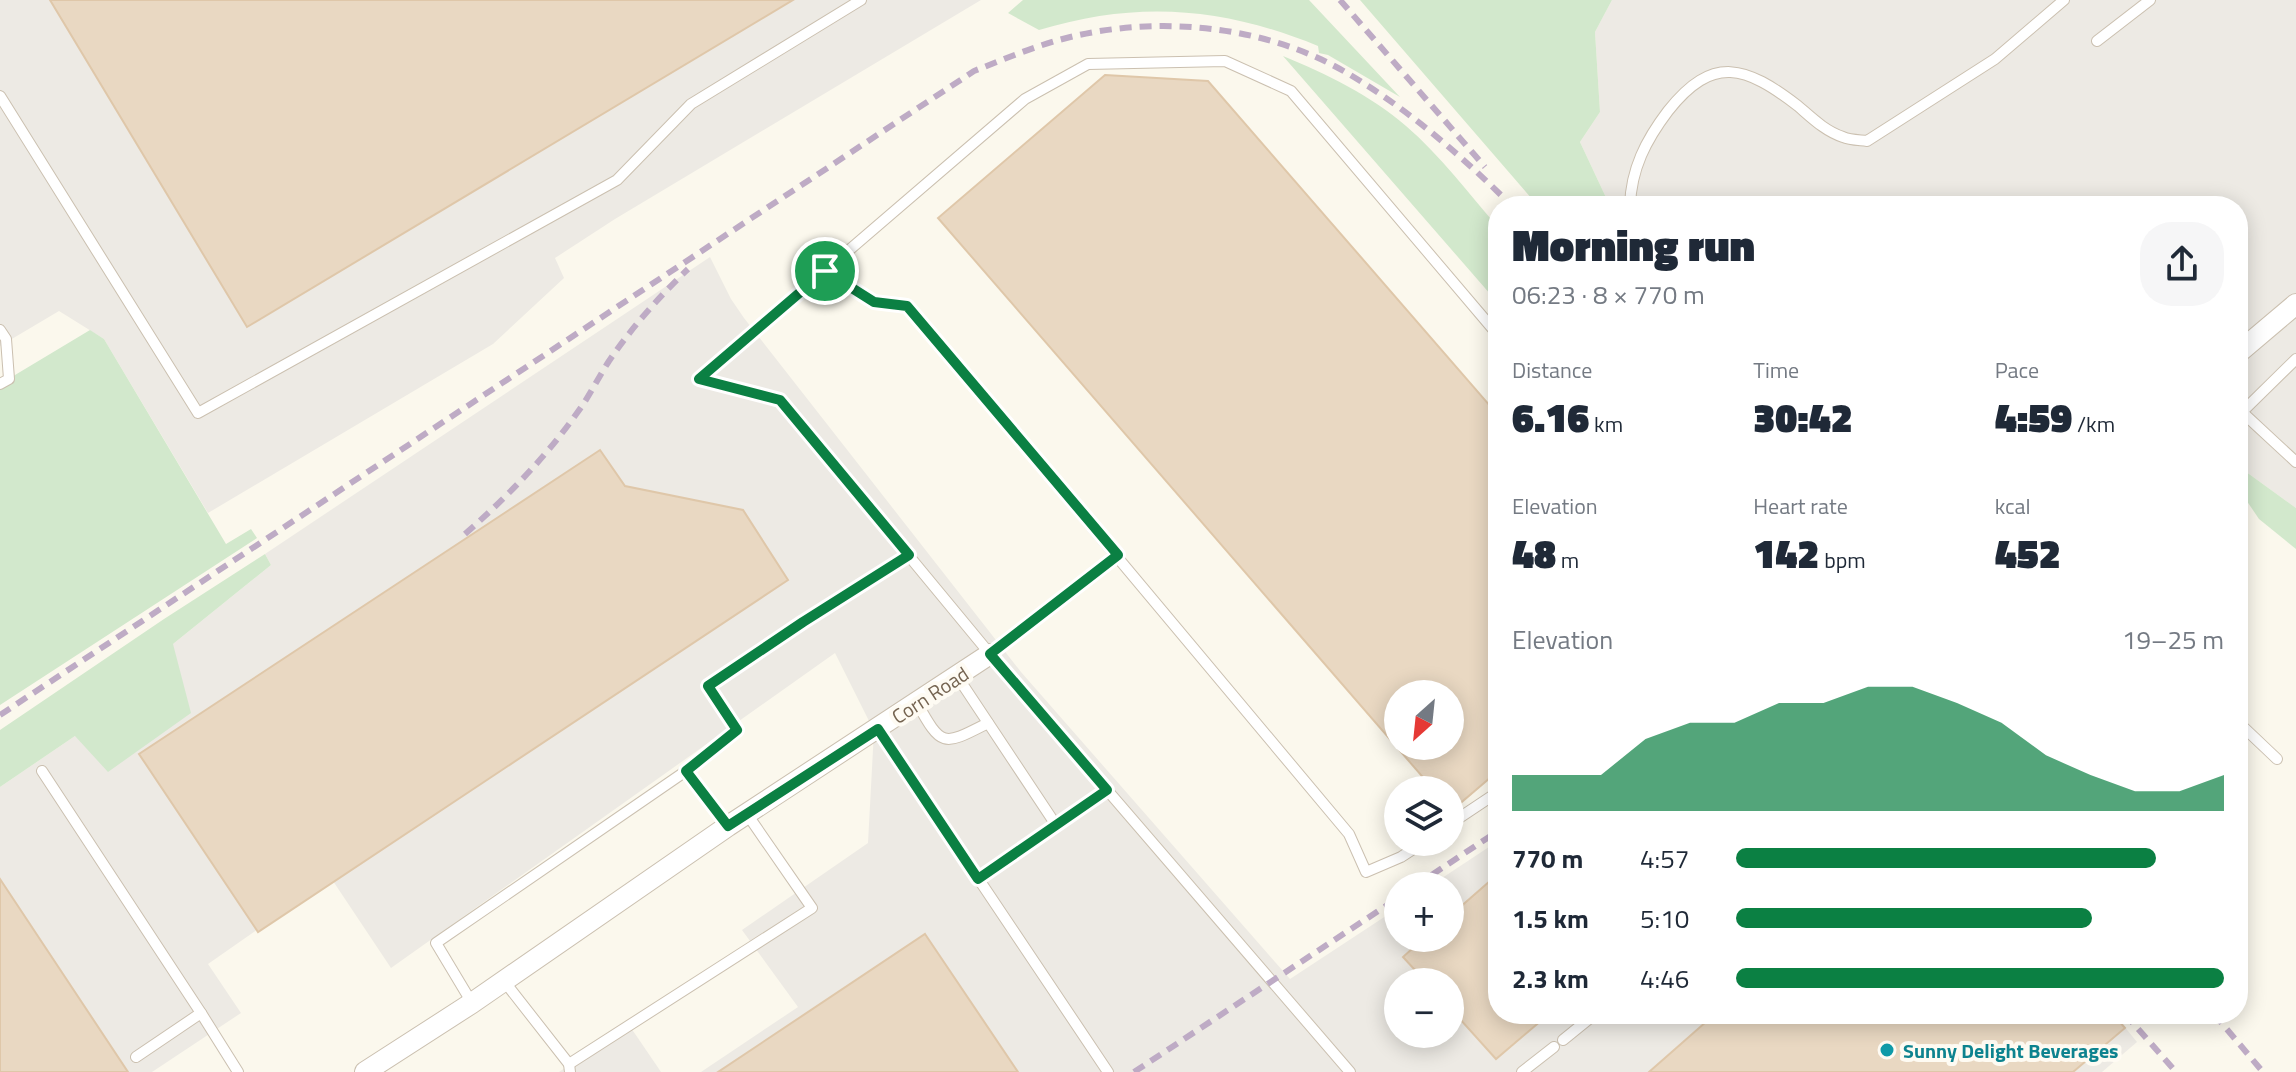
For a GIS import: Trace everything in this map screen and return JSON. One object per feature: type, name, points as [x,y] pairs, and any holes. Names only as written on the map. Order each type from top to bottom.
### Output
[{"type":"street","points":[[2248,345],[2296,304]]},
{"type":"street","name":"Corn Road","points":[[375,1070],[728,826],[990,654]]},
{"type":"lane","points":[[0,96],[198,413],[617,180],[691,104],[861,0]]},
{"type":"lane","points":[[1631,196],[1632,182],[1650,135],[1686,89],[1707,76],[1726,71],[1749,75],[1773,88],[1823,127],[1845,139],[1867,141],[1995,59],[2064,0]]},
{"type":"lane","points":[[2097,41],[2150,0]]},
{"type":"lane","points":[[1403,856],[1366,872],[1349,834],[907,306],[874,302],[825,271],[1025,99],[1088,64],[1225,61],[1291,91],[1488,323]]},
{"type":"lane","name":"Corn Road","points":[[825,271],[699,379],[780,400],[990,654]]},
{"type":"lane","points":[[0,330],[6,339],[9,379],[0,384]]},
{"type":"lane","points":[[2248,406],[2296,359]]},
{"type":"lane","points":[[2248,421],[2296,462]]},
{"type":"lane","points":[[472,1003],[436,943],[686,771],[737,730],[708,686],[909,555]]},
{"type":"lane","points":[[1118,555],[990,654],[1350,1072]]},
{"type":"lane","points":[[957,676],[1056,825]]},
{"type":"lane","points":[[917,703],[934,734],[941,739],[956,739],[988,723]]},
{"type":"lane","points":[[878,729],[1108,1072]]},
{"type":"lane","points":[[2248,731],[2277,759]]},
{"type":"lane","points":[[42,771],[238,1072]]},
{"type":"lane","points":[[686,771],[728,826]]},
{"type":"lane","points":[[978,879],[1107,790]]},
{"type":"lane","points":[[1464,815],[1488,799]]},
{"type":"lane","points":[[504,981],[569,1068],[812,908],[747,814]]},
{"type":"lane","points":[[136,1057],[201,1013]]},
{"type":"lane","points":[[1522,1072],[1582,1024]]},
{"type":"shaded area","points":[[0,0],[981,0],[555,258],[564,278],[493,344],[208,513],[104,339],[59,311],[0,346]]},
{"type":"shaded area","points":[[1612,0],[2296,0],[2296,508],[2248,473],[2248,196],[1605,196],[1580,142],[1600,112],[1595,32]]},
{"type":"shaded area","points":[[710,257],[744,318],[1021,672],[1290,979],[1384,917],[1384,952],[1464,952],[1464,872],[1451,872],[1488,848],[1488,1024],[2122,1024],[2137,1042],[2102,1072],[701,1072],[798,1007],[742,930],[868,843],[874,731],[835,653],[391,968],[331,878],[208,964],[241,1013],[152,1072],[0,1072],[0,787],[75,736],[173,644],[271,565],[265,554]]},
{"type":"shaded area","points":[[629,1025],[661,1072],[559,1072]]},
{"type":"green space","points":[[1023,0],[1309,0],[1400,97],[1328,55],[1319,53],[1318,46],[1248,23],[1180,12],[1146,12],[1111,14],[1039,30],[1008,13]]},
{"type":"green space","points":[[1360,0],[1612,0],[1595,32],[1600,112],[1580,142],[1605,196],[1529,196]]},
{"type":"green space","points":[[1283,56],[1332,78],[1378,105],[1419,137],[1454,175],[1488,215],[1488,292]]},
{"type":"green space","points":[[90,330],[104,339],[226,544],[251,529],[257,538],[0,705],[0,384]]},
{"type":"green space","points":[[2248,473],[2296,508],[2296,549],[2259,519],[2248,503]]},
{"type":"green space","points":[[265,554],[271,565],[173,644],[191,713],[108,772],[75,736],[0,787],[0,730]]},
{"type":"building","points":[[50,0],[793,0],[247,327]]},
{"type":"building","points":[[1105,75],[1208,81],[1488,403],[1488,780],[1464,800],[1464,776],[1422,776],[1408,760],[1464,760],[1464,680],[1384,680],[1384,732],[938,218]]},
{"type":"building","points":[[600,450],[625,486],[743,510],[788,580],[258,932],[139,754]]},
{"type":"building","points":[[0,879],[128,1072],[0,1072]]},
{"type":"building","points":[[1488,883],[1488,1024],[1537,1024],[1496,1059],[1464,1024],[1464,968],[1413,968],[1403,957],[1409,952],[1464,952],[1464,904]]},
{"type":"building","points":[[925,934],[1018,1072],[718,1072]]},
{"type":"building","name":"Sunny Delight Beverages","points":[[1704,1024],[2122,1024],[2125,1028],[2073,1072],[1649,1072]]},
{"type":"railway","points":[[1340,0],[1485,167]]},
{"type":"railway","points":[[0,715],[974,71],[1037,47],[1095,32],[1169,26],[1207,28],[1280,44],[1315,56],[1391,102],[1454,151],[1502,196]]},
{"type":"railway","points":[[465,534],[552,446],[627,336],[688,269]]},
{"type":"railway","points":[[1436,872],[1488,838]]},
{"type":"railway","points":[[1134,1072],[1384,907]]},
{"type":"railway","points":[[2134,1024],[2176,1072]]},
{"type":"railway","points":[[2222,1024],[2263,1072]]},
{"type":"place","name":"Sunny Delight Beverages","points":[[1887,1050]]},
{"type":"route","points":[[825,271],[874,302],[907,306],[1118,555],[990,654],[1107,790],[978,879],[878,729],[728,826],[686,771],[737,730],[708,686],[909,555],[780,400],[699,379],[825,271]]}]
